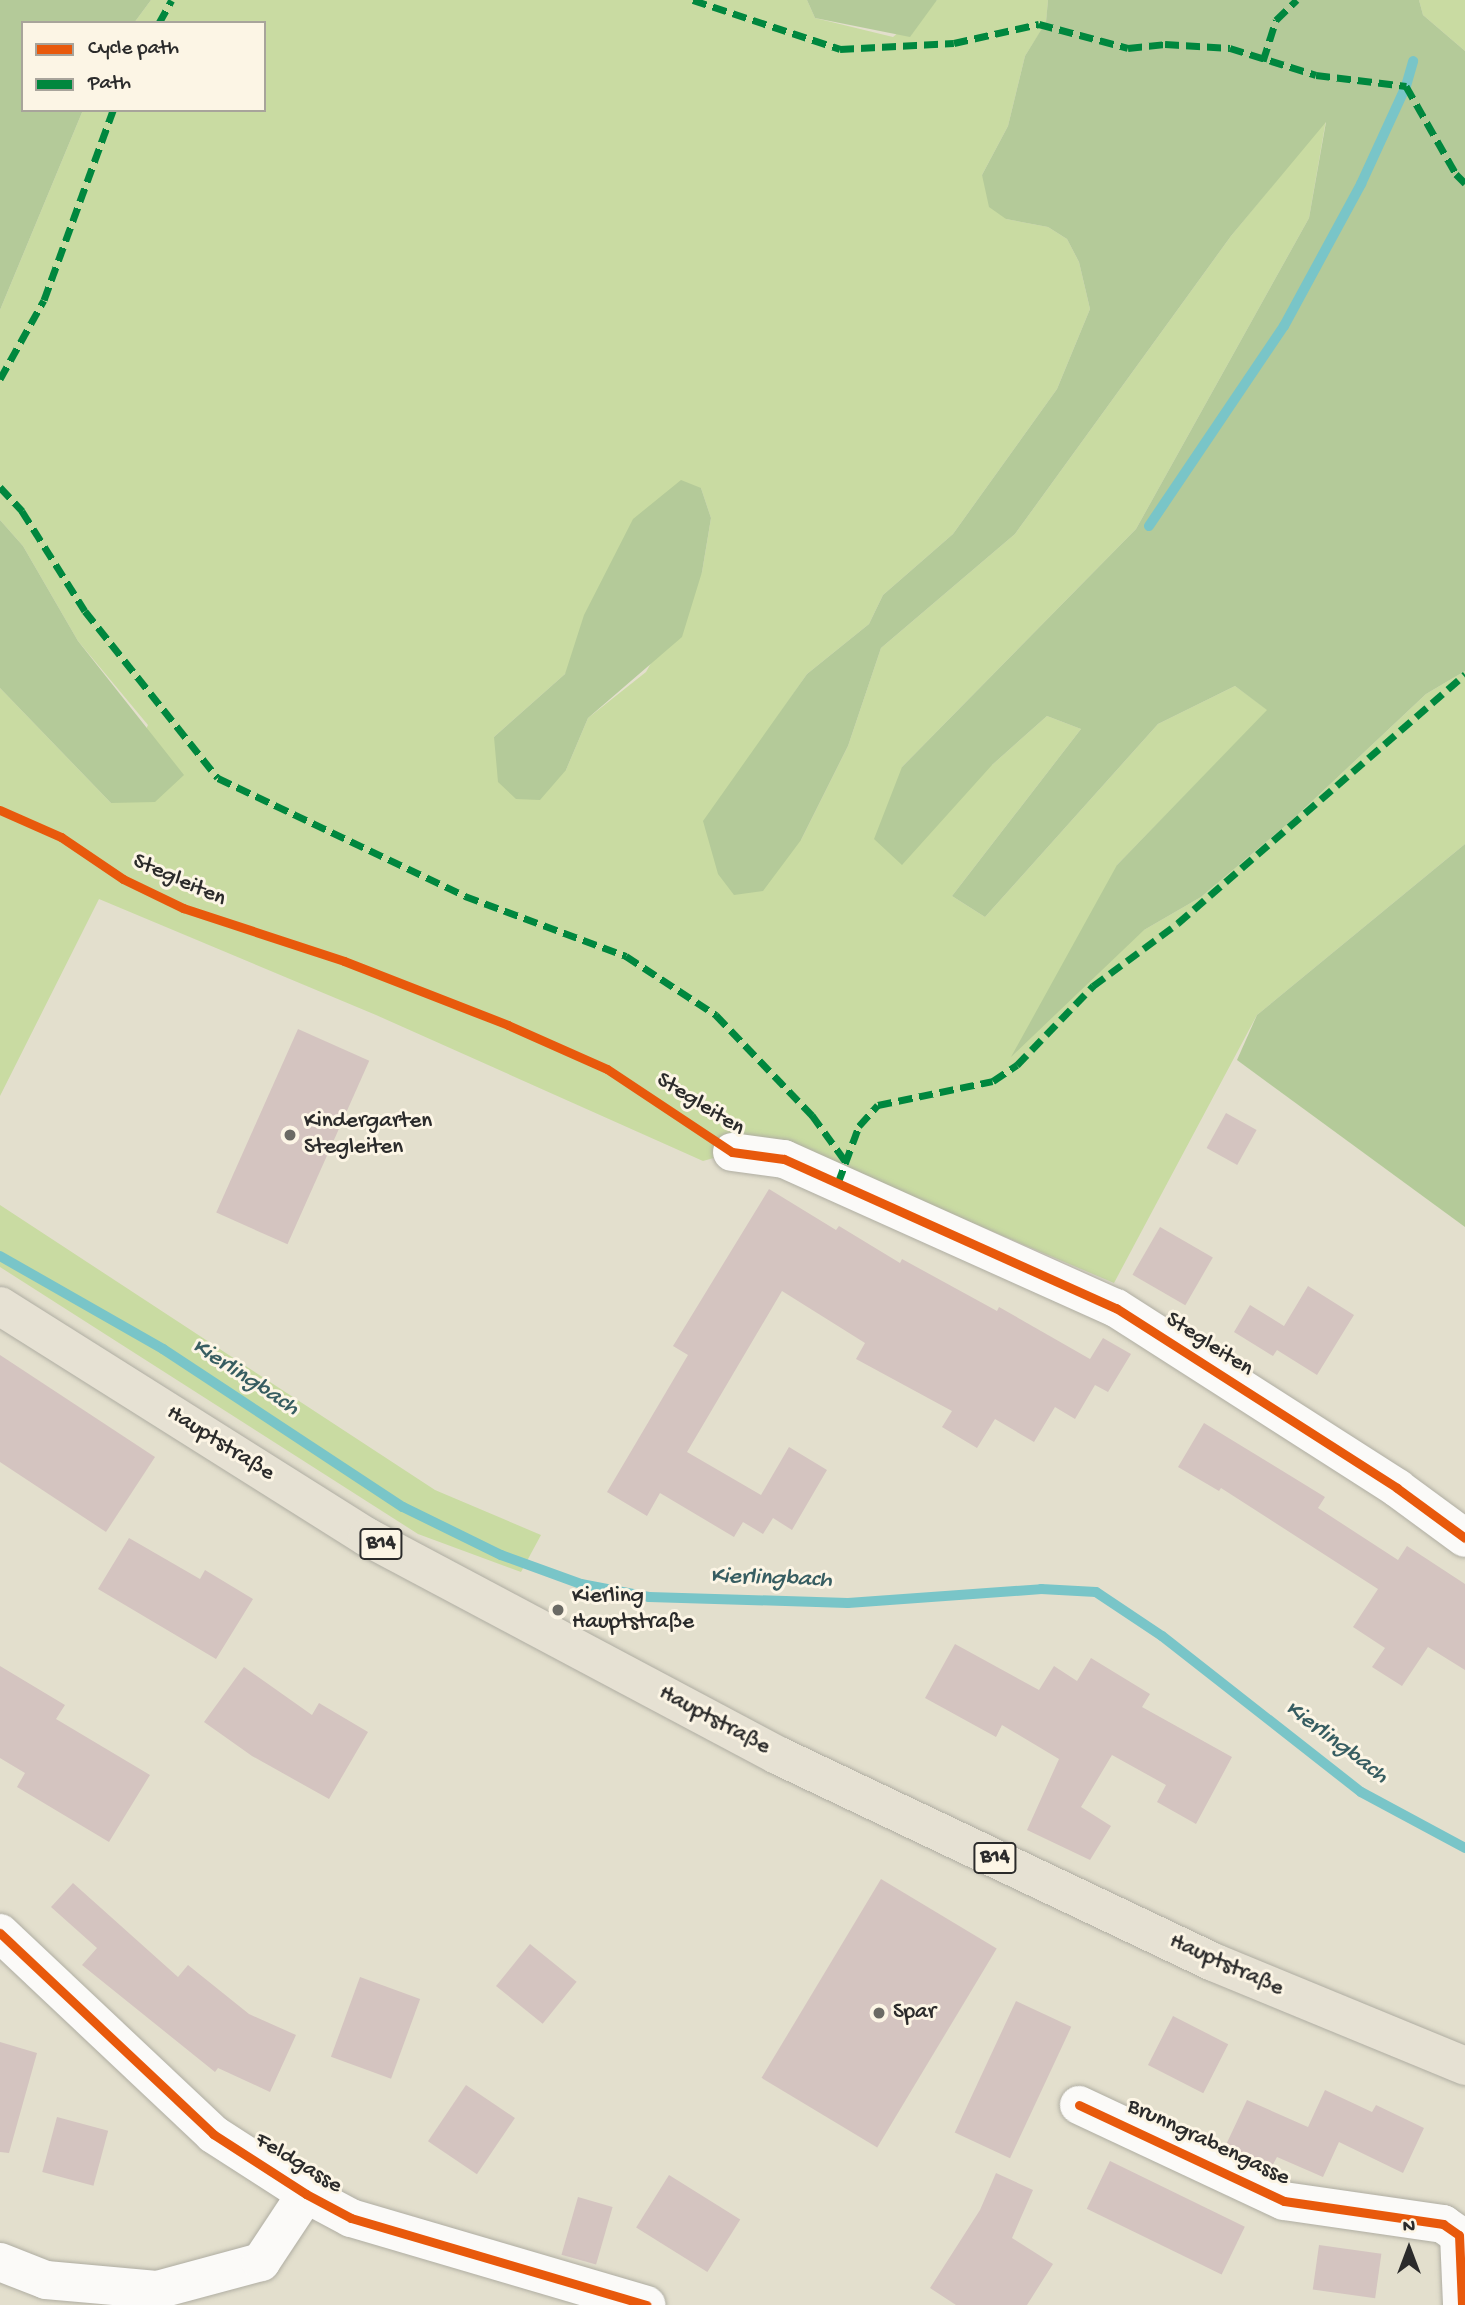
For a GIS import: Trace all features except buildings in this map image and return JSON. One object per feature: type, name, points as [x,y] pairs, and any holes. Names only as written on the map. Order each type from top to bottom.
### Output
[{"type":"main road","name":"Hauptstraße","points":[[0,1306],[367,1537],[777,1755],[1213,1962],[1465,2066]]},
{"type":"street","name":"Stegleiten","points":[[732,1152],[783,1159],[1116,1308],[1397,1488],[1465,1538]]},
{"type":"street","name":"Feldgasse","points":[[0,1933],[213,2134],[306,2194],[351,2218],[646,2305]]},
{"type":"street","name":"Brunngrabengasse","points":[[1079,2105],[1284,2201],[1443,2224],[1459,2235],[1462,2305]]},
{"type":"street","points":[[0,2262],[46,2280],[157,2290],[261,2262],[306,2194]]},
{"type":"green space","points":[[0,0],[151,0],[135,21],[21,21],[21,112],[82,112],[0,310]]},
{"type":"green space","points":[[151,0],[807,0],[815,18],[893,37],[937,0],[1048,0],[1046,23],[1025,56],[1008,126],[982,175],[1006,219],[1048,227],[1067,239],[1079,262],[1090,309],[1057,389],[953,534],[883,595],[869,624],[807,674],[722,797],[801,840],[848,746],[881,648],[1015,534],[1231,236],[1326,120],[1309,218],[1136,529],[902,767],[992,765],[1047,716],[1081,729],[952,896],[985,917],[1158,724],[1235,686],[1268,710],[1117,865],[1144,930],[1201,897],[1291,821],[1426,694],[1465,671],[1465,844],[1257,1015],[1114,1283],[777,1140],[703,1161],[376,1015],[99,899],[0,1096],[0,688],[111,803],[148,725],[78,641],[23,546],[0,520],[0,310],[82,112],[266,112],[266,21],[135,21]],"holes":[[[701,488],[711,518],[702,572],[646,672],[588,718],[566,770],[494,737],[565,674]]]},
{"type":"green space","points":[[807,0],[937,0],[910,37],[815,18]]},
{"type":"green space","points":[[1048,0],[1419,0],[1423,15],[1465,51],[1465,671],[1426,694],[1291,821],[1201,897],[1144,930],[1011,1057],[1117,865],[1267,710],[1235,686],[1158,724],[985,917],[952,896],[1081,729],[1047,716],[992,765],[902,865],[874,839],[902,767],[1136,529],[1309,218],[1326,122],[1231,236],[1015,534],[881,648],[848,746],[801,840],[763,891],[734,895],[718,874],[703,821],[807,674],[869,624],[883,595],[953,534],[1057,389],[1090,309],[1079,262],[1067,239],[1048,227],[1006,219],[989,207],[982,175],[1008,126],[1025,56],[1046,22]]},
{"type":"green space","points":[[1419,0],[1465,0],[1465,51],[1423,15]]},
{"type":"green space","points":[[681,480],[701,488],[711,518],[702,572],[682,637],[588,718],[566,770],[540,800],[516,799],[498,782],[494,737],[565,674],[584,615],[633,519]]},
{"type":"green space","points":[[0,520],[23,546],[78,641],[184,775],[155,802],[111,803],[0,688]]},
{"type":"green space","points":[[1465,844],[1465,1227],[1237,1060],[1257,1015]]},
{"type":"green space","points":[[0,1205],[435,1490],[541,1535],[521,1572],[418,1534],[0,1267]]},
{"type":"waterway","points":[[1149,526],[1284,326],[1361,184],[1406,86],[1413,61]]},
{"type":"waterway","name":"Kierlingbach","points":[[0,1256],[163,1349],[403,1507],[501,1555],[581,1584],[649,1597],[848,1603],[1041,1589],[1096,1592],[1162,1636],[1361,1792],[1465,1848]]},
{"type":"marked path","points":[[160,21],[172,0]]},
{"type":"marked path","points":[[693,0],[840,49],[954,43],[1039,24],[1128,48],[1165,44],[1230,48],[1316,75],[1406,86],[1456,174],[1465,183]]},
{"type":"marked path","points":[[1263,61],[1276,20],[1297,0]]},
{"type":"marked path","points":[[0,379],[44,300],[112,112]]},
{"type":"marked path","points":[[0,487],[22,511],[85,611],[218,778],[465,896],[626,956],[716,1015],[812,1115],[846,1162]]},
{"type":"marked path","points":[[838,1183],[859,1126],[878,1105],[993,1081],[1017,1065],[1093,986],[1178,923],[1465,674]]},
{"type":"cycle path","points":[[0,810],[61,837],[123,879],[183,908],[344,961],[508,1025],[607,1069],[732,1152],[784,1159],[1116,1308],[1397,1488],[1465,1538]]},
{"type":"cycle path","points":[[0,1933],[213,2134],[306,2194],[351,2218],[646,2305]]},
{"type":"cycle path","points":[[1079,2105],[1284,2201],[1443,2224],[1459,2235],[1462,2305]]},
{"type":"place","name":"Kindergarten Stegleiten","points":[[290,1135]]},
{"type":"place","name":"Kierling Hauptstraße","points":[[558,1610]]},
{"type":"place","name":"Spar","points":[[879,2013]]}]
